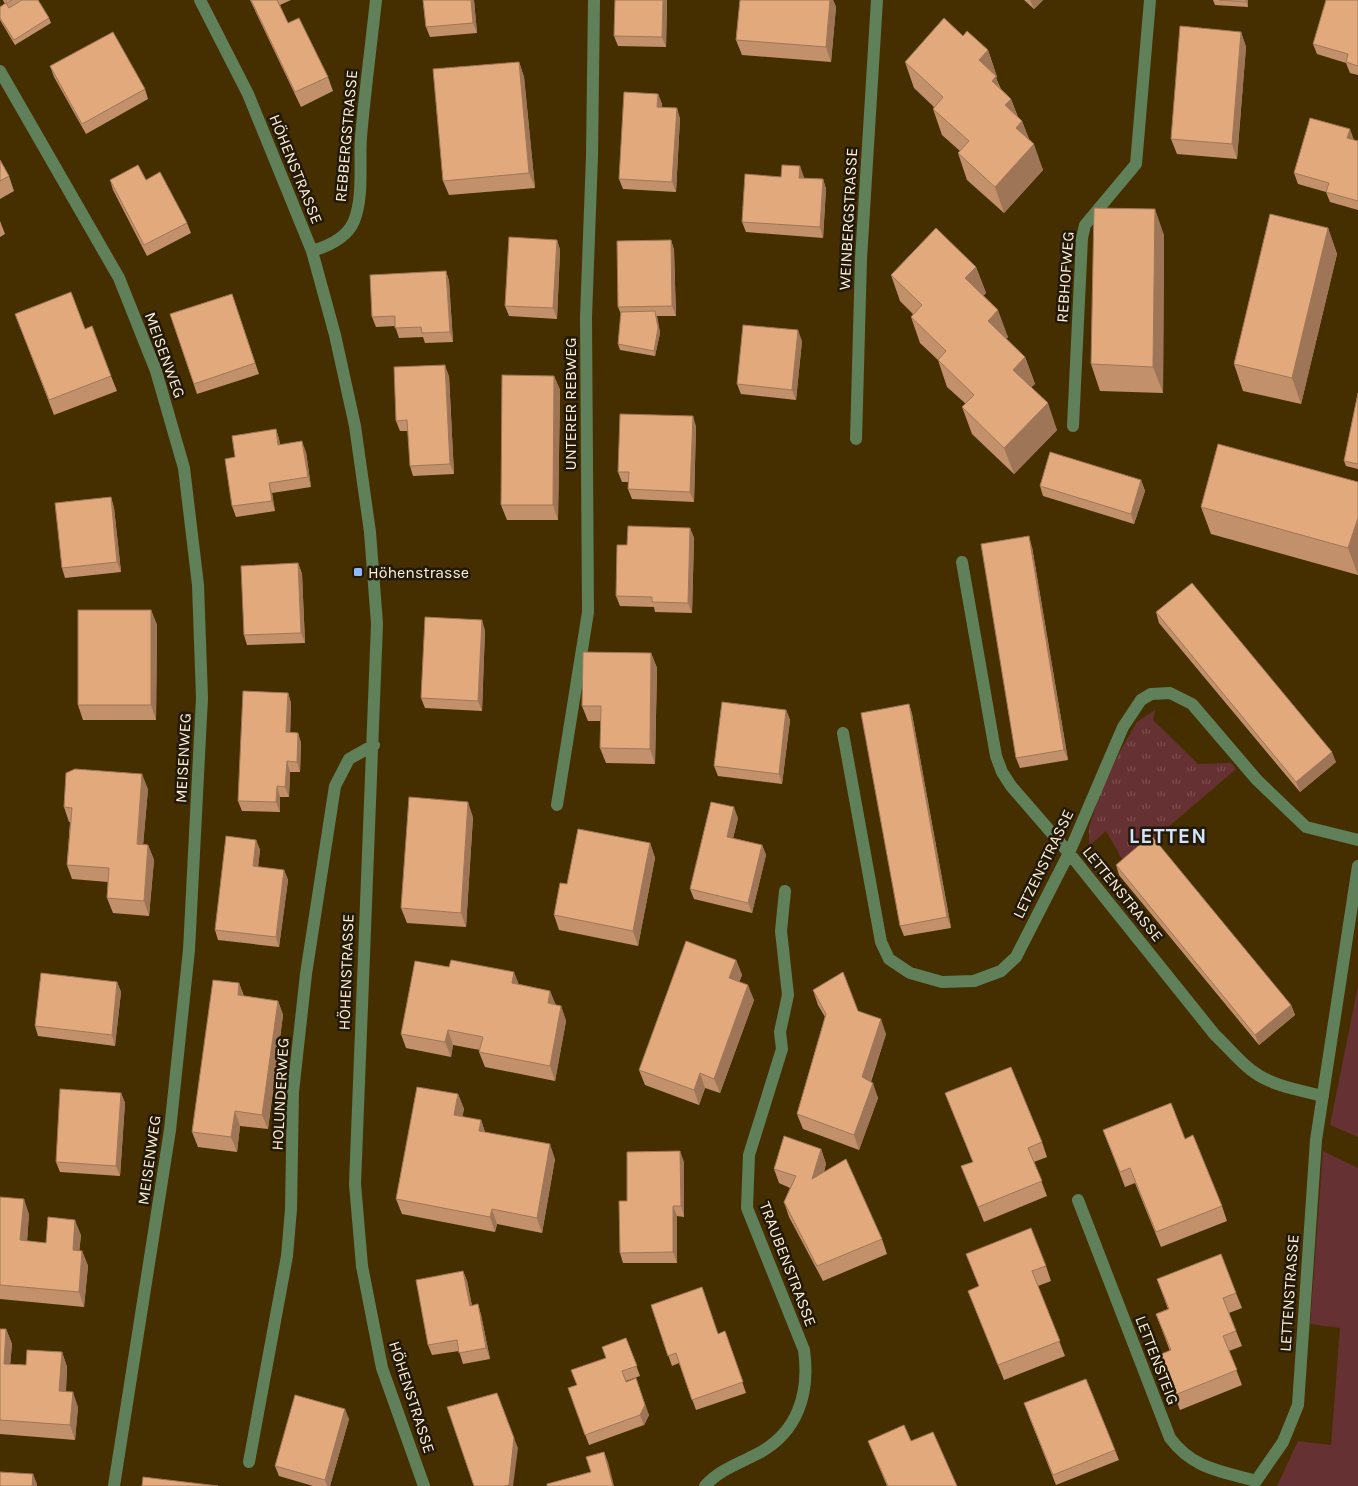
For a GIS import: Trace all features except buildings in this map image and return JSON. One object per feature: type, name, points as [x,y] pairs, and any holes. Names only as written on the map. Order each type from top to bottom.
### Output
[{"type":"street","name":"HÖHENSTRASSE","points":[[200,0],[248,94],[312,252],[335,335],[355,426],[370,532],[377,624],[374,744],[364,929],[355,1184],[362,1266],[382,1368],[424,1486]]},
{"type":"street","name":"REBBERGSTRASSE","points":[[312,252],[335,242],[346,233],[354,220],[359,198],[361,138],[376,0]]},
{"type":"street","name":"UNTERER REBWEG","points":[[557,805],[588,612],[586,317],[594,0]]},
{"type":"street","name":"WEINBERGSTRASSE","points":[[856,439],[861,259],[877,0]]},
{"type":"street","name":"REBHOFWEG","points":[[1073,426],[1082,238],[1086,224],[1136,164],[1150,0]]},
{"type":"street","name":"MEISENWEG","points":[[0,71],[119,278],[156,371],[184,468],[198,585],[202,698],[189,950],[170,1130],[114,1486]]},
{"type":"street","name":"LETTENSTRASSE","points":[[962,562],[996,756],[1011,786],[1068,853],[1215,1035],[1251,1070],[1268,1080],[1288,1088],[1324,1096]]},
{"type":"street","name":"LETZENSTRASSE","points":[[843,733],[882,942],[889,959],[910,973],[942,982],[974,981],[1001,971],[1016,957],[1068,853],[1123,727],[1141,700],[1151,694],[1170,693],[1192,704],[1257,780],[1306,827],[1358,840]]},
{"type":"street","name":"HOLUNDERWEG","points":[[249,1462],[287,1256],[291,1209],[293,1092],[306,974],[334,786],[349,759],[374,744]]},
{"type":"street","name":"LETTENSTRASSE","points":[[1256,1481],[1283,1442],[1298,1405],[1316,1140],[1358,866]]},
{"type":"street","name":"TRAUBENSTRASSE","points":[[705,1486],[725,1469],[758,1454],[774,1443],[788,1429],[797,1414],[807,1372],[804,1350],[747,1208],[749,1155],[782,1049],[780,1032],[788,996],[781,931],[785,891]]},
{"type":"street","name":"LETTENSTEIG","points":[[1078,1200],[1170,1438],[1188,1458],[1202,1466],[1256,1481]]},
{"type":"green space","points":[[1155,710],[1153,720],[1198,764],[1231,763],[1236,769],[1125,864],[1106,831],[1089,846],[1089,827],[1100,794],[1120,751],[1137,722]]},
{"type":"green space","points":[[1358,986],[1358,1137],[1330,1125]]},
{"type":"green space","points":[[1323,1151],[1358,1168],[1358,1486],[1277,1486],[1298,1441],[1331,1445],[1340,1328],[1310,1324]]},
{"type":"place","name":"Höhenstrasse","points":[[358,572]]},
{"type":"district","name":"LETTEN","points":[[1168,836]]}]
